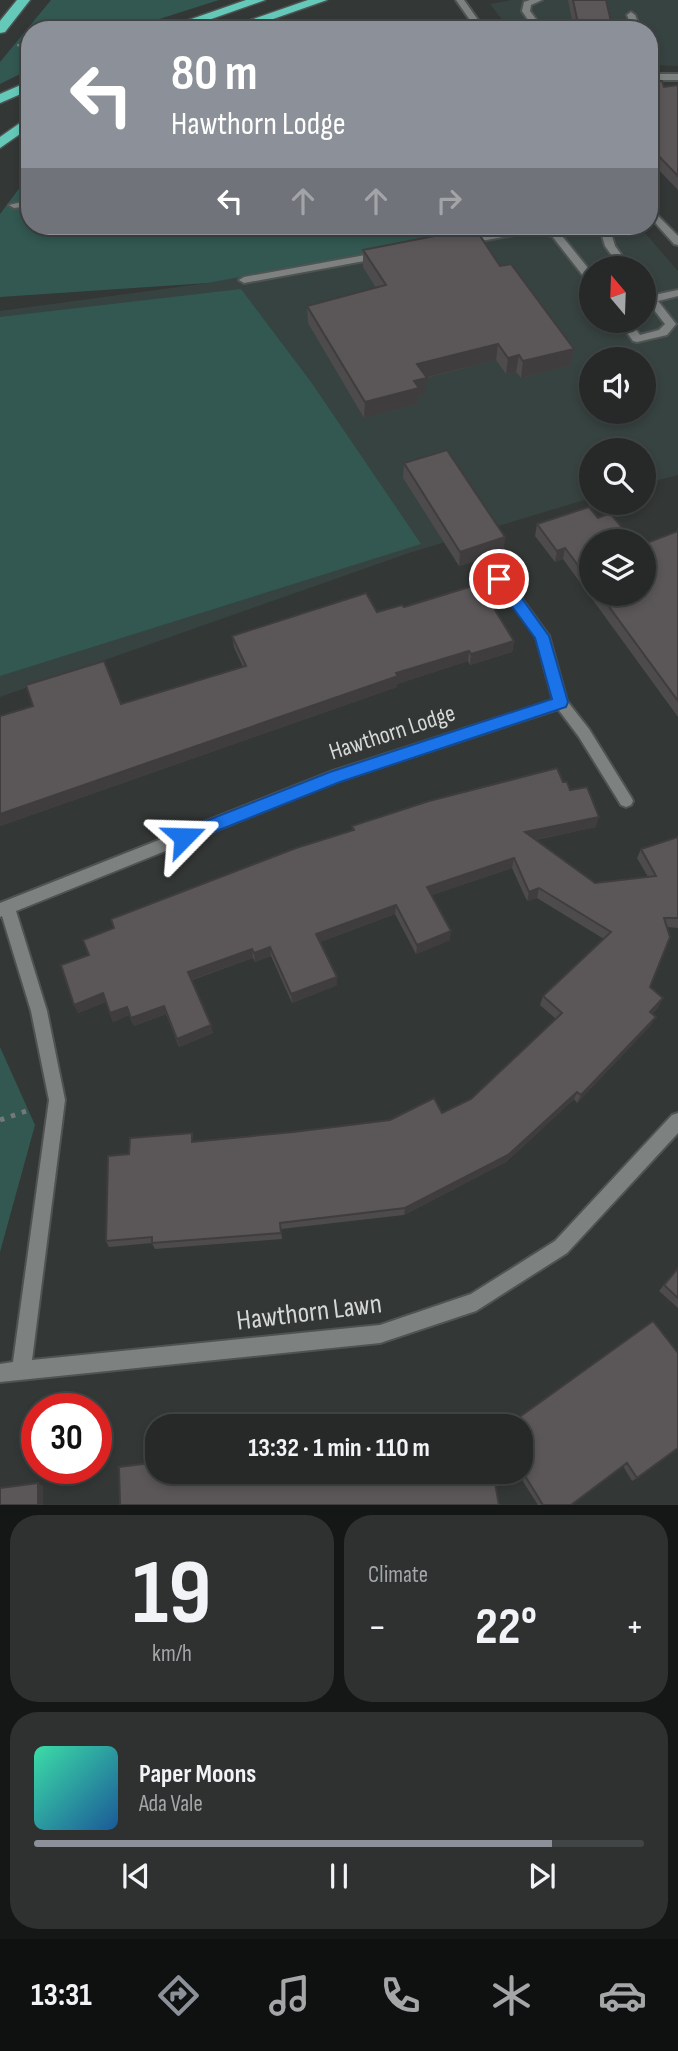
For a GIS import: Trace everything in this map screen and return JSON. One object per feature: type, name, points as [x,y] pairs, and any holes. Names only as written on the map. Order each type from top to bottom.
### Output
[{"type":"highway","points":[[0,29],[24,0]]},
{"type":"highway","points":[[194,21],[259,0]]},
{"type":"highway","points":[[256,21],[321,0]]},
{"type":"highway","points":[[302,6],[332,0]]},
{"type":"highway","points":[[0,99],[21,89]]},
{"type":"highway","points":[[0,144],[21,127]]},
{"type":"street","points":[[460,0],[475,21]]},
{"type":"street","points":[[533,21],[526,11],[527,4],[538,0]]},
{"type":"street","points":[[631,15],[633,21]]},
{"type":"street","points":[[658,77],[678,77]]},
{"type":"street","points":[[14,205],[21,204]]},
{"type":"street","points":[[658,221],[678,242]]},
{"type":"street","points":[[458,242],[497,235]]},
{"type":"street","points":[[556,235],[579,264]]},
{"type":"street","points":[[607,235],[617,256]]},
{"type":"street","points":[[244,280],[393,253]]},
{"type":"street","points":[[656,294],[678,293]]},
{"type":"street","points":[[633,333],[638,339],[663,333],[671,324],[656,305]]},
{"type":"street","points":[[499,579],[542,636],[561,702],[584,733],[626,801]]},
{"type":"street","name":"Hawthorn Lodge","points":[[21,1371],[57,1100],[39,1011],[3,908],[335,776],[561,702]]},
{"type":"street","name":"Hawthorn Lawn","points":[[0,1373],[380,1334],[476,1302],[561,1247],[678,1121]]},
{"type":"shaded area","points":[[511,0],[678,0],[678,66],[658,65],[658,21],[503,21],[490,4]]},
{"type":"shaded area","points":[[471,235],[647,235],[678,271],[678,475],[656,481],[656,438],[579,438],[579,502],[409,553],[0,697],[0,311],[208,283]]},
{"type":"green space","points":[[51,0],[219,0],[153,21],[34,21]]},
{"type":"green space","points":[[21,36],[21,74],[0,84],[0,62]]},
{"type":"green space","points":[[21,186],[21,235],[471,235],[208,283],[0,297],[0,214]]},
{"type":"green space","points":[[241,289],[311,382],[421,544],[0,676],[0,317]]},
{"type":"green space","points":[[0,1047],[35,1125],[0,1252]]},
{"type":"building","points":[[573,0],[606,0],[611,21],[578,21]]},
{"type":"building","points":[[658,81],[662,81],[664,87],[678,85],[678,176],[658,155]]},
{"type":"building","points":[[439,235],[480,235],[500,266],[511,264],[574,349],[523,361],[519,355],[508,358],[498,344],[417,364],[427,378],[414,381],[419,388],[365,402],[307,306],[386,285],[363,250]]},
{"type":"building","points":[[447,450],[505,537],[460,552],[404,463]]},
{"type":"building","points":[[579,510],[579,515],[596,515],[598,518],[612,515],[623,529],[579,529],[579,567],[565,548],[557,551],[537,524]]},
{"type":"building","points":[[678,531],[678,701],[609,606],[656,606],[656,539]]},
{"type":"building","points":[[479,584],[514,641],[471,654],[469,651],[396,673],[398,676],[0,814],[0,716],[33,706],[26,685],[104,661],[121,704],[246,666],[232,636],[366,593],[377,612],[402,605],[404,607]]},
{"type":"building","points":[[557,768],[570,790],[587,787],[599,817],[525,832],[595,883],[656,876],[641,849],[678,837],[678,918],[664,918],[670,937],[650,987],[663,998],[650,1012],[656,1017],[581,1095],[577,1092],[508,1155],[405,1208],[280,1223],[281,1233],[152,1243],[152,1237],[106,1241],[108,1156],[129,1154],[130,1138],[192,1133],[192,1142],[390,1120],[434,1098],[442,1113],[471,1099],[562,1013],[543,996],[611,932],[539,888],[529,892],[514,858],[427,887],[451,931],[417,945],[396,905],[316,934],[337,977],[291,994],[270,947],[254,953],[252,949],[188,972],[211,1025],[177,1039],[164,1006],[131,1018],[127,1007],[110,1013],[103,993],[74,1005],[61,965],[89,955],[83,940],[114,928],[111,919],[296,848],[354,830],[352,826],[429,801]]},
{"type":"building","points":[[678,1268],[678,1298],[664,1285]]},
{"type":"building","points":[[653,1321],[678,1353],[678,1448],[637,1478],[627,1463],[571,1505],[543,1505],[530,1484],[533,1484],[533,1414],[524,1414]]},
{"type":"building","points":[[145,1464],[145,1484],[495,1484],[499,1505],[120,1505],[119,1467]]},
{"type":"building","points":[[38,1484],[38,1505],[0,1505],[0,1488]]},
{"type":"route","points":[[184,837],[335,776],[561,702],[542,636],[499,579]]}]
